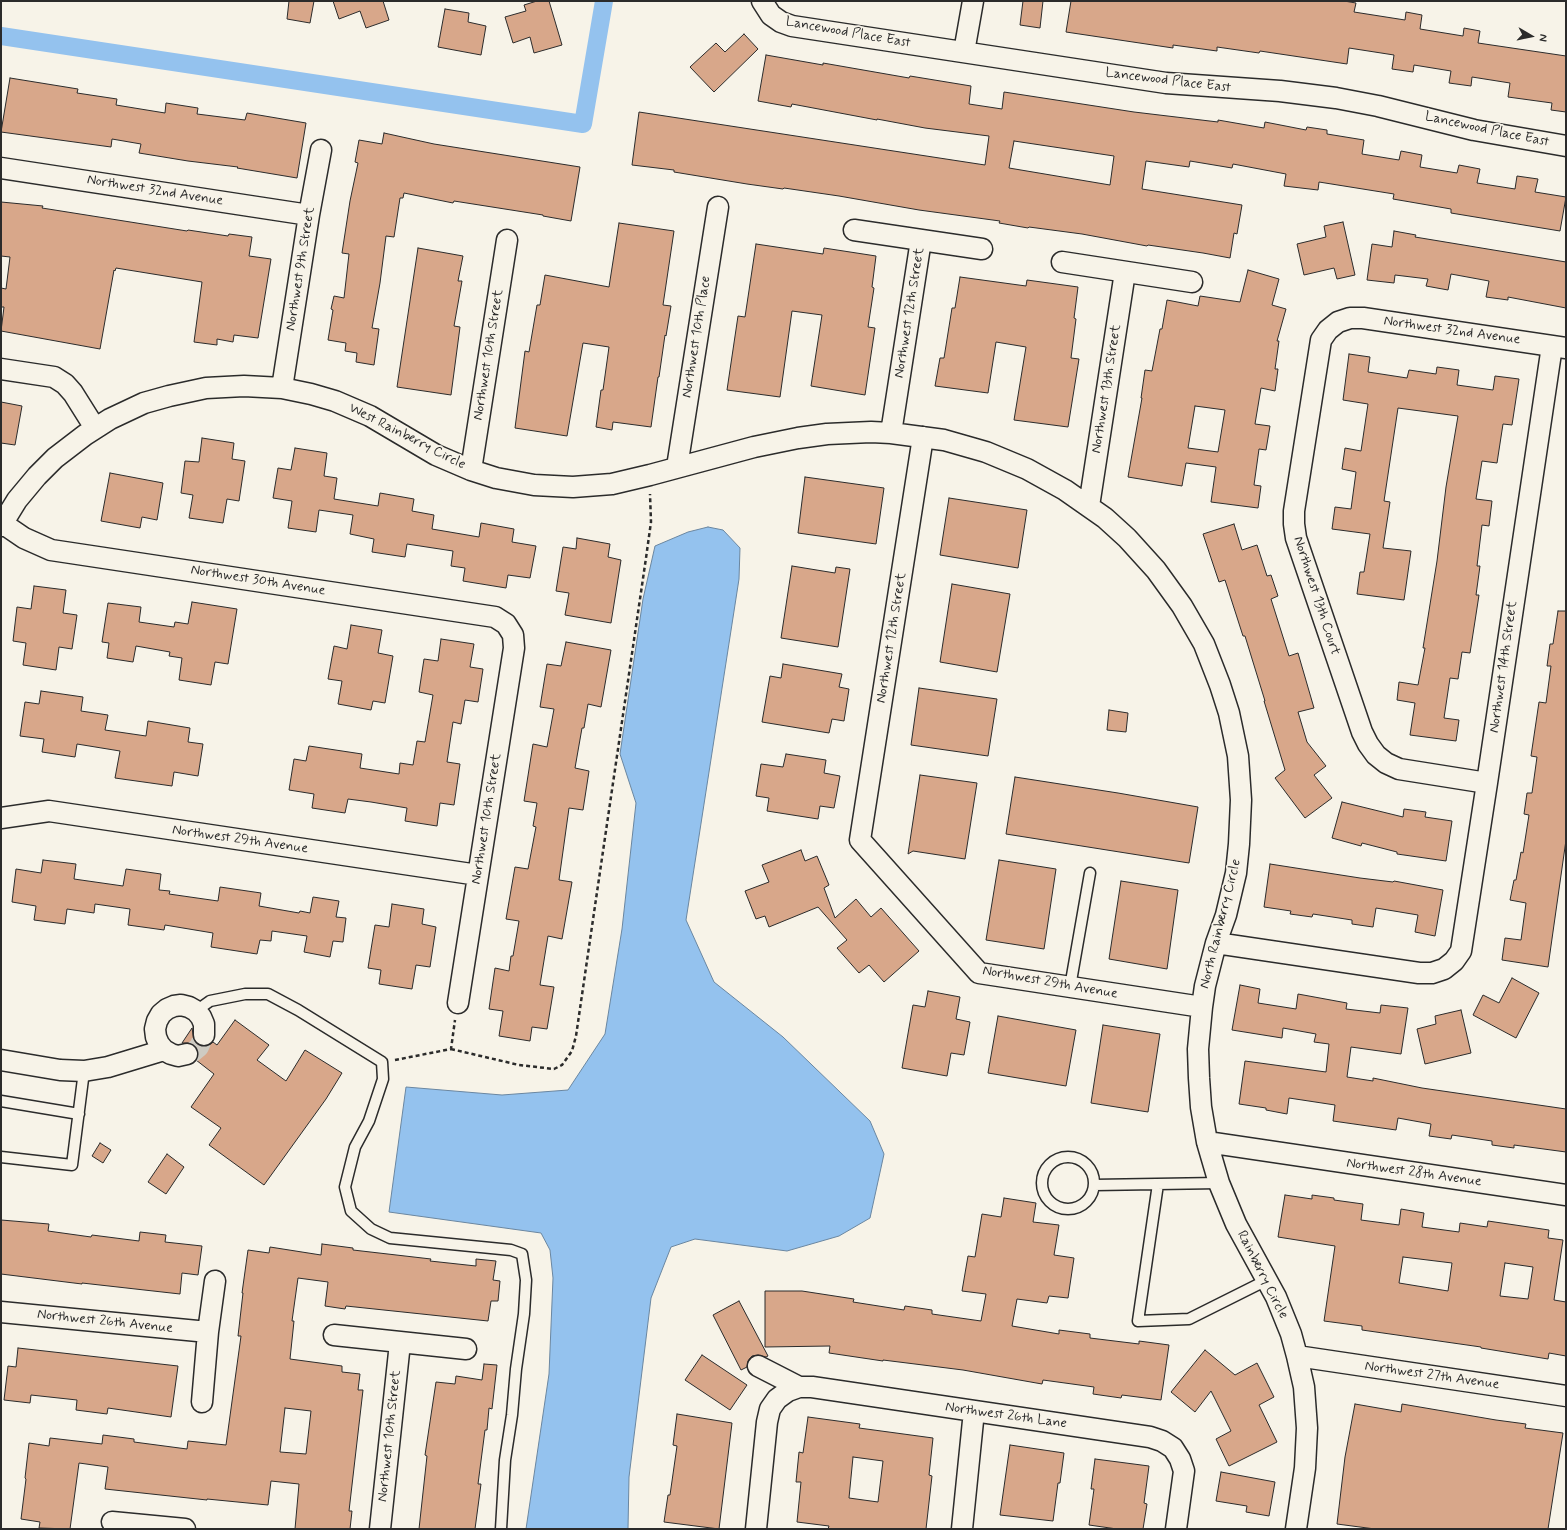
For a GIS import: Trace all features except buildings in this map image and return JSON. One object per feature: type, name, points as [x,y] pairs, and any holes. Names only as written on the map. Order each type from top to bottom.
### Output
[{"type":"street","points":[[964,52],[973,1]]},
{"type":"street","name":"Lancewood Place East","points":[[766,8],[781,22],[792,26],[1166,83],[1280,91],[1336,98],[1378,106],[1474,130],[1566,146]]},
{"type":"street","name":"Northwest 9th Street","points":[[282,388],[309,215],[321,150]]},
{"type":"street","name":"Northwest 32nd Avenue","points":[[1,168],[309,215]]},
{"type":"street","name":"Northwest 10th Place","points":[[677,467],[718,207]]},
{"type":"street","points":[[854,230],[982,250]]},
{"type":"street","name":"Northwest 10th Street","points":[[471,470],[507,240]]},
{"type":"street","name":"Northwest 12th Street","points":[[891,433],[921,240]]},
{"type":"street","points":[[1062,262],[1192,282]]},
{"type":"street","name":"Northwest 13th Street","points":[[1089,506],[1125,272]]},
{"type":"street","name":"Northwest 32nd Avenue","points":[[1338,322],[1350,318],[1363,318],[1559,347]]},
{"type":"street","name":"Northwest 13th Court","points":[[1338,322],[1328,330],[1321,340],[1294,511],[1296,538],[1362,732],[1376,755],[1386,763],[1398,769],[1487,783]]},
{"type":"street","name":"Northwest 14th Street","points":[[1216,943],[1419,973],[1432,973],[1444,969],[1454,961],[1461,951],[1487,783],[1559,347]]},
{"type":"street","points":[[1,369],[54,377],[65,384],[73,393],[95,428]]},
{"type":"street","name":"West Rainberry Circle","points":[[2,524],[17,500],[37,476],[55,458],[95,428],[110,419],[144,404],[169,396],[206,388],[244,386],[282,388],[335,401],[370,416],[436,455],[471,470],[496,478],[534,485],[573,487],[612,484],[677,467]]},
{"type":"street","name":"North Rainberry Circle","points":[[677,467],[754,446],[827,434],[871,432],[891,433],[923,436],[944,440],[986,452],[1027,469],[1065,490],[1105,518],[1132,543],[1156,570],[1182,606],[1204,644],[1229,713],[1238,756],[1241,800],[1240,844],[1226,915],[1216,943],[1205,986],[1198,1049],[1198,1078],[1207,1142]]},
{"type":"street","name":"Northwest 12th Street","points":[[860,840],[923,436]]},
{"type":"street","name":"Northwest 30th Avenue","points":[[2,524],[24,538],[51,550],[495,618],[506,624],[513,635]]},
{"type":"street","name":"Northwest 10th Street","points":[[458,1003],[514,648],[513,635]]},
{"type":"street","name":"Northwest 29th Avenue","points":[[1,818],[48,811],[478,876]]},
{"type":"street","name":"Northwest 29th Avenue","points":[[860,840],[979,973],[1202,1007]]},
{"type":"street","points":[[187,1054],[178,1056],[164,1050],[156,1037],[155,1029],[161,1014],[166,1009],[181,1005],[189,1007],[196,1011],[201,1017],[204,1024],[204,1036]]},
{"type":"street","points":[[1,1060],[60,1070],[84,1071],[108,1066],[164,1050]]},
{"type":"street","name":"Northwest 28th Avenue","points":[[1207,1142],[1566,1195]]},
{"type":"street","name":"Rainberry Circle","points":[[1207,1142],[1219,1183],[1236,1224],[1276,1297],[1298,1356],[1304,1387],[1307,1428],[1305,1468],[1296,1529]]},
{"type":"street","points":[[202,1402],[208,1332],[215,1281]]},
{"type":"street","name":"Northwest 26th Avenue","points":[[1,1312],[208,1332]]},
{"type":"street","points":[[334,1335],[466,1350]]},
{"type":"street","name":"Northwest 10th Street","points":[[380,1529],[400,1343]]},
{"type":"street","name":"Northwest 27th Avenue","points":[[1298,1356],[1566,1396]]},
{"type":"street","name":"Northwest 26th Lane","points":[[758,1366],[799,1387],[812,1387],[1150,1437],[1162,1441],[1172,1448],[1180,1459],[1184,1471],[1176,1529]]},
{"type":"street","points":[[756,1529],[767,1422],[770,1409],[777,1399],[788,1391],[799,1387]]},
{"type":"street","points":[[962,1529],[974,1411]]},
{"type":"street","points":[[112,1522],[184,1529]]},
{"type":"lane","points":[[1070,987],[1090,873]]},
{"type":"lane","points":[[196,1011],[210,1001],[245,994],[268,994],[298,1010],[382,1062],[383,1079],[369,1121],[355,1146],[345,1187],[351,1211],[371,1229],[390,1238],[511,1250],[522,1254],[526,1280],[524,1314],[505,1460],[501,1529]]},
{"type":"lane","points":[[1,1157],[72,1166],[84,1071]]},
{"type":"lane","points":[[1,1101],[79,1114]]},
{"type":"lane","points":[[1062,1157],[1070,1157],[1078,1159],[1090,1169],[1094,1184],[1092,1193],[1087,1200],[1074,1208],[1066,1209],[1058,1207],[1051,1202],[1044,1193],[1042,1181],[1044,1173],[1054,1160],[1062,1157]]},
{"type":"lane","points":[[1094,1184],[1219,1183]]},
{"type":"lane","points":[[1158,1184],[1138,1321],[1189,1319],[1267,1280]]},
{"type":"path","points":[[382,1062],[451,1049],[519,1065],[554,1069],[562,1065],[572,1051],[576,1036],[651,522],[650,475]]},
{"type":"path","points":[[451,1049],[458,1003]]},
{"type":"water","points":[[708,527],[723,530],[740,548],[739,579],[686,920],[714,982],[783,1037],[870,1121],[884,1154],[870,1218],[839,1236],[787,1251],[695,1239],[671,1247],[651,1298],[629,1477],[628,1529],[526,1529],[549,1374],[553,1278],[550,1250],[541,1233],[389,1212],[406,1087],[502,1095],[568,1090],[605,1034],[622,929],[636,803],[620,754],[643,599],[655,546],[688,532]]},
{"type":"waterway","points":[[1,36],[583,124],[604,1]]},
{"type":"tunnel","points":[[187,1054],[193,1052],[199,1047],[204,1035]]}]
